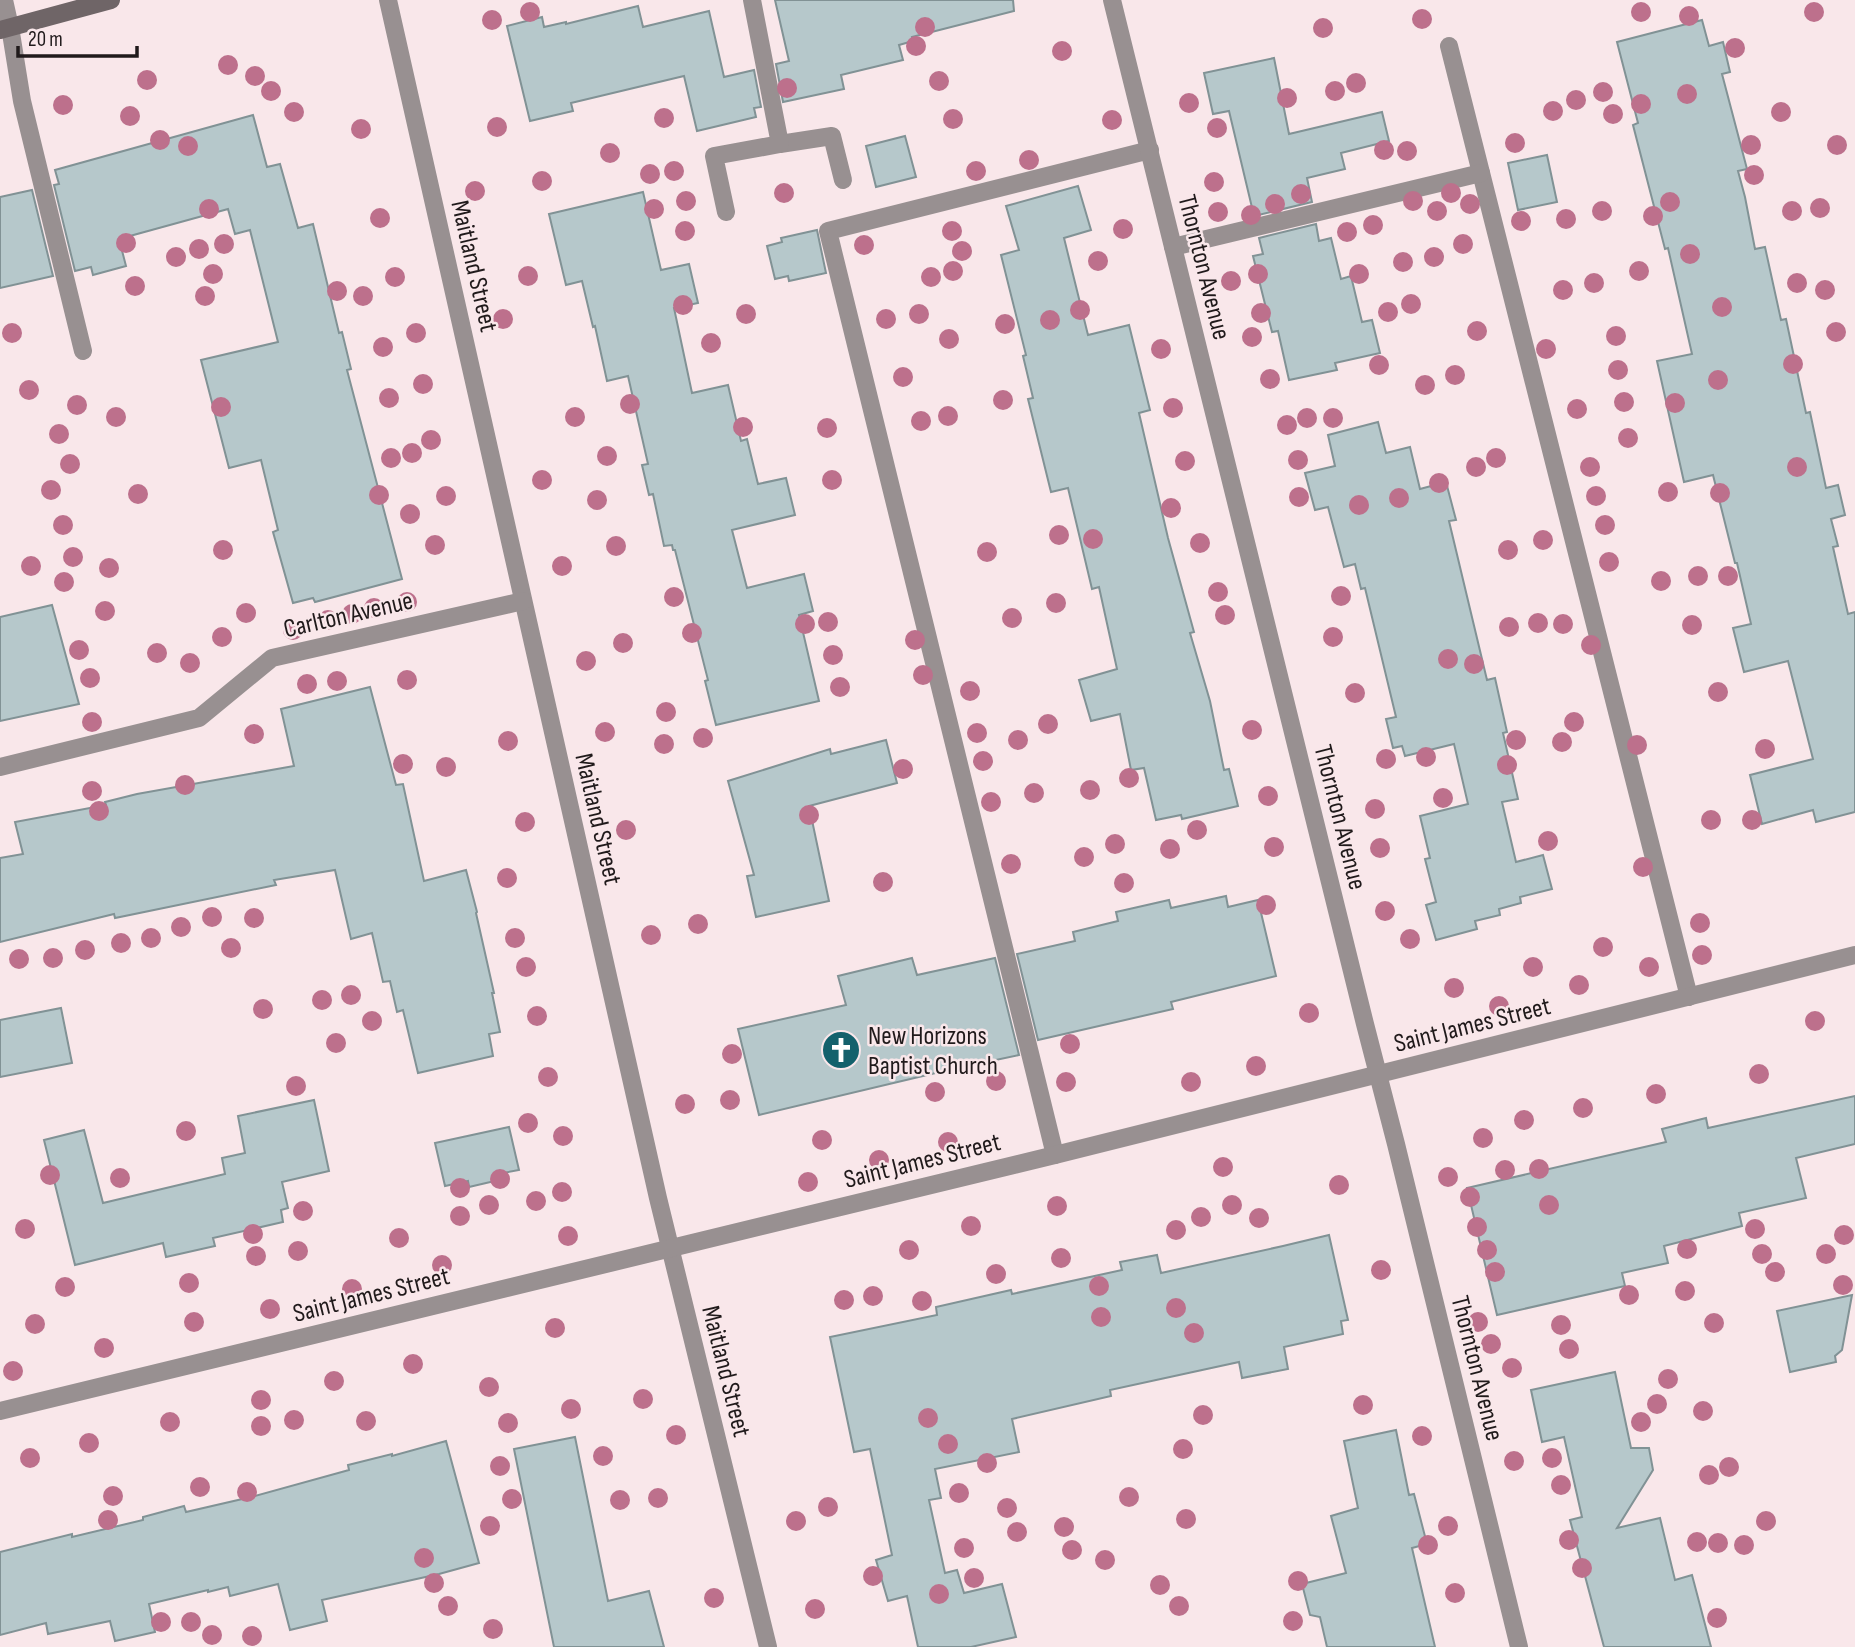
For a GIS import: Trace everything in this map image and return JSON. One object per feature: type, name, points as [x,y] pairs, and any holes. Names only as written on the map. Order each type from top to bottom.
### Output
[{"type":"main road","points":[[5,28],[68,6],[111,0]]},
{"type":"street","points":[[4,0],[5,28],[83,351]]},
{"type":"street","name":"Maitland Street","points":[[388,0],[670,1248],[768,1647]]},
{"type":"street","points":[[752,0],[780,144]]},
{"type":"street","name":"Thornton Avenue","points":[[1112,0],[1519,1647]]},
{"type":"street","points":[[1449,46],[1689,997]]},
{"type":"street","points":[[726,212],[714,156],[832,136],[843,180]]},
{"type":"street","points":[[1055,1155],[828,232],[1150,150]]},
{"type":"street","points":[[1173,247],[1481,173]]},
{"type":"street","name":"Carlton Avenue","points":[[0,767],[199,718],[272,657],[523,601]]},
{"type":"street","name":"Saint James Street","points":[[0,1411],[1055,1155],[1855,955]]},
{"type":"building","points":[[775,0],[1013,0],[1014,11],[912,37],[913,41],[899,45],[903,60],[841,75],[844,89],[783,102],[776,64],[789,61]]},
{"type":"building","points":[[638,6],[643,27],[709,11],[724,77],[754,70],[761,107],[754,108],[756,117],[697,131],[684,76],[571,103],[573,111],[530,121],[507,26],[542,17],[544,27],[566,24]]},
{"type":"building","points":[[1702,20],[1709,46],[1723,42],[1730,72],[1722,74],[1747,169],[1738,171],[1755,249],[1765,247],[1781,320],[1786,319],[1806,413],[1810,412],[1826,488],[1838,485],[1845,515],[1831,519],[1838,546],[1833,547],[1848,614],[1855,612],[1855,812],[1816,822],[1813,810],[1762,824],[1750,775],[1813,759],[1788,661],[1744,672],[1733,628],[1751,624],[1713,475],[1684,482],[1657,361],[1692,354],[1668,248],[1665,249],[1633,125],[1638,123],[1617,42]]},
{"type":"building","points":[[1274,58],[1289,134],[1382,112],[1389,141],[1341,153],[1345,169],[1307,178],[1312,202],[1254,216],[1229,111],[1213,114],[1204,73]]},
{"type":"building","points":[[253,115],[267,167],[280,164],[298,228],[313,224],[339,333],[342,332],[351,369],[347,370],[402,579],[315,602],[313,598],[293,603],[273,532],[278,530],[261,460],[229,468],[201,360],[278,342],[250,230],[235,234],[228,209],[119,239],[126,266],[93,275],[91,267],[75,271],[54,185],[59,184],[55,170]]},
{"type":"building","points":[[905,136],[916,177],[876,187],[866,146]]},
{"type":"building","points":[[1547,155],[1557,202],[1518,210],[1508,163]]},
{"type":"building","points":[[1078,186],[1091,230],[1064,238],[1088,335],[1129,325],[1150,410],[1139,413],[1168,538],[1194,632],[1190,633],[1210,701],[1224,770],[1229,769],[1238,806],[1182,819],[1181,815],[1156,820],[1144,768],[1131,770],[1120,714],[1091,721],[1079,680],[1117,669],[1099,587],[1092,589],[1068,488],[1051,492],[1028,399],[1033,398],[1023,356],[1026,355],[1001,255],[1019,250],[1006,206]]},
{"type":"building","points":[[32,190],[53,276],[0,288],[0,197]]},
{"type":"building","points":[[643,192],[661,270],[689,264],[698,303],[674,308],[692,393],[728,385],[741,441],[747,439],[758,484],[786,478],[795,515],[732,530],[747,588],[804,574],[813,611],[799,615],[819,701],[716,725],[705,681],[708,680],[675,550],[672,545],[664,546],[653,494],[649,495],[642,465],[648,464],[628,376],[607,381],[582,281],[566,285],[549,214]]},
{"type":"building","points":[[1316,224],[1319,241],[1331,238],[1341,279],[1351,276],[1362,322],[1372,320],[1380,353],[1335,363],[1337,370],[1289,380],[1278,331],[1272,332],[1253,256],[1263,254],[1259,238]]},
{"type":"building","points":[[817,230],[826,273],[789,281],[788,276],[775,279],[767,246],[782,242],[781,238]]},
{"type":"building","points":[[1378,422],[1386,453],[1410,447],[1420,489],[1446,482],[1456,520],[1449,521],[1487,680],[1495,678],[1507,732],[1503,733],[1518,799],[1502,802],[1516,862],[1543,855],[1552,889],[1520,897],[1521,903],[1499,909],[1500,915],[1475,921],[1477,929],[1436,940],[1426,905],[1436,902],[1425,859],[1430,858],[1420,816],[1468,804],[1454,744],[1405,756],[1402,746],[1393,748],[1386,719],[1396,717],[1365,588],[1361,589],[1355,564],[1344,567],[1328,507],[1315,510],[1305,473],[1335,466],[1328,435]]},
{"type":"building","points":[[52,605],[79,704],[0,721],[0,617]]},
{"type":"building","points":[[370,687],[396,785],[403,784],[424,881],[466,870],[494,993],[500,1032],[489,1034],[493,1056],[418,1073],[403,1010],[397,1012],[390,981],[383,982],[372,933],[351,939],[335,870],[274,880],[276,885],[115,918],[114,914],[0,942],[0,858],[23,854],[15,822],[106,805],[105,802],[137,794],[294,766],[281,709]]},
{"type":"building","points":[[886,740],[897,783],[809,806],[829,901],[756,917],[747,876],[754,875],[728,781],[830,749],[831,754]]},
{"type":"building","points":[[1226,896],[1228,907],[1258,900],[1276,976],[1171,1002],[1173,1009],[1038,1040],[1017,954],[1075,941],[1073,932],[1118,921],[1116,912],[1169,900],[1171,908]]},
{"type":"building","name":"New Horizons Baptist Church","points":[[912,958],[917,975],[995,958],[1019,1055],[759,1115],[738,1029],[846,1005],[838,976]]},
{"type":"building","points":[[61,1008],[72,1063],[0,1077],[0,1020]]},
{"type":"building","points":[[1855,1096],[1855,1144],[1796,1158],[1806,1198],[1739,1213],[1742,1226],[1664,1246],[1668,1263],[1622,1273],[1625,1286],[1497,1315],[1467,1188],[1666,1142],[1662,1129],[1706,1118],[1708,1128]]},
{"type":"building","points":[[314,1100],[329,1171],[282,1182],[288,1208],[281,1210],[283,1222],[213,1238],[215,1246],[166,1257],[163,1243],[75,1265],[44,1140],[84,1130],[103,1203],[225,1174],[222,1158],[245,1153],[238,1116]]},
{"type":"building","points":[[509,1127],[519,1170],[498,1174],[499,1180],[469,1187],[468,1181],[445,1186],[435,1143]]},
{"type":"building","points":[[1329,1235],[1348,1320],[1341,1321],[1343,1334],[1284,1347],[1288,1369],[1242,1378],[1239,1362],[1110,1390],[1111,1396],[1012,1419],[1019,1452],[935,1469],[941,1498],[929,1500],[945,1573],[957,1570],[964,1593],[1002,1584],[1016,1637],[971,1647],[918,1647],[907,1596],[888,1601],[876,1560],[892,1555],[870,1449],[854,1452],[830,1337],[937,1315],[936,1307],[1122,1270],[1120,1262],[1157,1255],[1161,1273]]},
{"type":"building","points":[[1852,1295],[1842,1350],[1835,1356],[1836,1362],[1790,1372],[1777,1311]]},
{"type":"building","points":[[1615,1372],[1631,1448],[1649,1448],[1653,1470],[1617,1528],[1660,1518],[1675,1580],[1692,1575],[1711,1647],[1604,1647],[1570,1520],[1582,1517],[1564,1437],[1542,1442],[1531,1390]]},
{"type":"building","points":[[1396,1430],[1409,1495],[1414,1494],[1427,1544],[1412,1548],[1435,1647],[1327,1647],[1320,1617],[1310,1615],[1302,1584],[1346,1573],[1331,1516],[1358,1508],[1344,1441]]},
{"type":"building","points":[[575,1437],[608,1601],[649,1591],[664,1647],[554,1647],[514,1449]]},
{"type":"building","points":[[446,1441],[479,1563],[322,1600],[327,1621],[290,1630],[278,1584],[230,1596],[228,1587],[208,1590],[149,1604],[155,1632],[115,1641],[110,1621],[48,1634],[46,1623],[0,1635],[0,1552],[143,1520],[143,1517],[184,1506],[186,1512],[251,1497],[349,1470],[348,1465]]},
{"type":"place","name":"New Horizons Baptist Church","points":[[841,1050]]}]
